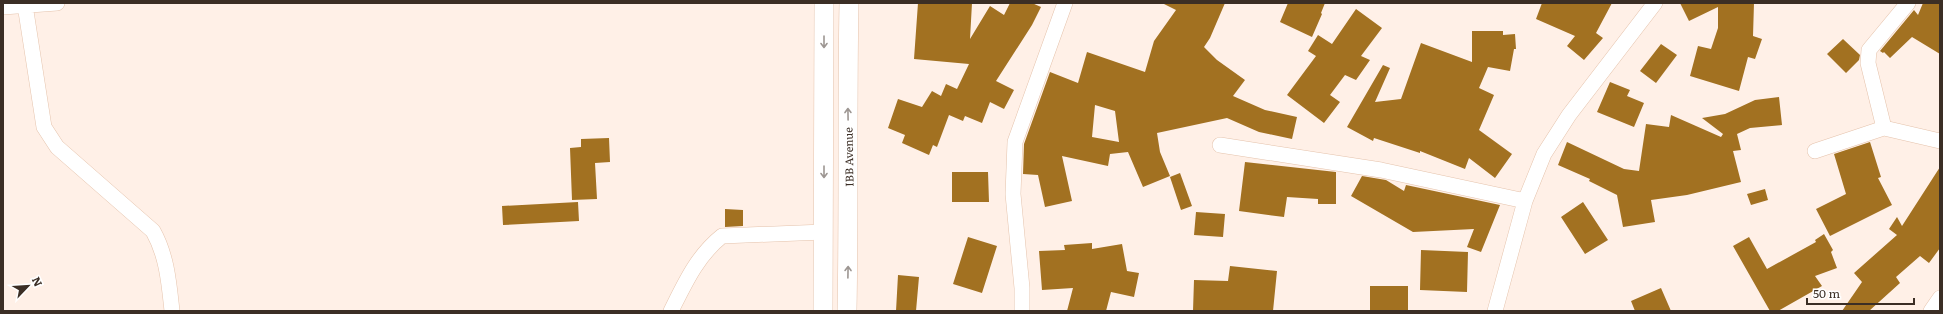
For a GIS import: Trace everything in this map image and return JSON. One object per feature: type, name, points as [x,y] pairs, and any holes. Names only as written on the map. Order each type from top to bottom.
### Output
[{"type":"main road","points":[[823,311],[824,3]]},
{"type":"main road","name":"IBB Avenue","points":[[847,311],[849,192],[847,82],[849,3]]},
{"type":"street","points":[[3,7],[58,3]]},
{"type":"street","points":[[1022,311],[1022,288],[1013,194],[1015,142],[1065,3]]},
{"type":"street","points":[[1495,311],[1525,202],[1544,154],[1569,115],[1655,3]]},
{"type":"street","points":[[1884,128],[1868,63],[1869,50],[1908,3]]},
{"type":"street","points":[[25,5],[44,127],[57,147],[153,231],[160,244],[167,271],[172,311]]},
{"type":"street","points":[[1815,151],[1884,128],[1940,141]]},
{"type":"street","points":[[1220,145],[1381,170],[1525,202]]},
{"type":"street","points":[[671,311],[692,270],[708,246],[722,236],[824,232]]},
{"type":"street","points":[[1931,311],[1940,298]]},
{"type":"building","points":[[918,3],[972,3],[970,39],[990,6],[1004,15],[1010,3],[1032,3],[1041,7],[1032,25],[996,81],[1014,90],[1004,109],[990,102],[982,123],[965,116],[963,121],[949,115],[937,147],[933,145],[929,155],[902,143],[905,135],[888,128],[898,99],[922,107],[932,91],[941,96],[946,84],[957,89],[969,64],[914,59]]},
{"type":"building","points":[[1162,3],[1225,3],[1210,38],[1204,47],[1217,60],[1245,80],[1233,96],[1265,110],[1297,117],[1292,139],[1259,132],[1227,118],[1157,133],[1160,152],[1170,176],[1143,187],[1128,152],[1110,154],[1108,166],[1062,156],[1072,201],[1045,207],[1038,175],[1023,174],[1024,144],[1050,72],[1078,83],[1087,52],[1145,72],[1154,41],[1176,10]],"holes":[[[1095,105],[1115,111],[1119,142],[1092,137]]]},
{"type":"building","points":[[1288,3],[1325,3],[1312,37],[1280,22]]},
{"type":"building","points":[[1542,3],[1612,3],[1596,33],[1603,38],[1584,60],[1567,46],[1575,36],[1536,19]]},
{"type":"building","points":[[1680,3],[1754,3],[1753,36],[1762,39],[1755,59],[1748,57],[1739,91],[1690,76],[1698,46],[1711,49],[1718,28],[1718,7],[1689,21]]},
{"type":"building","points":[[1923,3],[1940,3],[1940,54],[1912,37],[1890,58],[1884,52],[1883,53],[1880,51],[1914,10],[1918,15]]},
{"type":"building","points":[[1356,9],[1382,28],[1361,56],[1370,60],[1356,80],[1345,75],[1330,95],[1340,102],[1324,123],[1287,95],[1316,56],[1308,51],[1318,35],[1332,44]]},
{"type":"building","points":[[1472,31],[1503,31],[1503,35],[1515,34],[1516,49],[1514,49],[1510,71],[1488,67],[1479,88],[1494,95],[1479,130],[1512,154],[1495,178],[1469,158],[1465,169],[1420,151],[1420,153],[1374,138],[1373,141],[1347,127],[1383,65],[1390,68],[1375,102],[1401,99],[1421,43],[1472,62]]},
{"type":"building","points":[[1843,39],[1860,55],[1859,60],[1846,73],[1827,54]]},
{"type":"building","points":[[1661,44],[1677,55],[1656,83],[1640,71]]},
{"type":"building","points":[[1610,82],[1630,90],[1627,96],[1644,103],[1634,127],[1597,112]]},
{"type":"building","points":[[1779,97],[1782,125],[1750,128],[1737,134],[1741,150],[1733,151],[1741,182],[1687,195],[1651,200],[1655,222],[1623,227],[1617,195],[1589,181],[1590,179],[1558,165],[1567,142],[1624,169],[1639,171],[1646,124],[1669,127],[1671,115],[1721,137],[1723,134],[1702,118],[1725,114],[1755,100]]},
{"type":"building","points":[[609,138],[610,162],[595,163],[597,199],[572,200],[570,148],[581,147],[581,139]]},
{"type":"building","points":[[1870,142],[1881,177],[1878,178],[1892,205],[1830,236],[1816,209],[1846,194],[1834,154]]},
{"type":"building","points":[[1245,162],[1336,172],[1336,204],[1318,204],[1318,199],[1287,197],[1284,217],[1239,211]]},
{"type":"building","points":[[1940,167],[1940,248],[1929,263],[1920,256],[1896,277],[1900,283],[1869,311],[1842,311],[1862,282],[1854,273],[1897,235],[1889,229],[1897,217],[1902,226]]},
{"type":"building","points":[[952,172],[988,172],[989,202],[952,202]]},
{"type":"building","points":[[1180,173],[1192,206],[1181,210],[1170,177]]},
{"type":"building","points":[[1362,176],[1386,180],[1404,191],[1406,185],[1500,205],[1481,252],[1467,247],[1474,229],[1413,232],[1351,196]]},
{"type":"building","points":[[1765,189],[1768,200],[1751,205],[1747,194]]},
{"type":"building","points":[[578,202],[579,221],[503,225],[502,206]]},
{"type":"building","points":[[1583,202],[1608,240],[1585,254],[1561,217]]},
{"type":"building","points":[[725,209],[743,210],[743,226],[725,227]]},
{"type":"building","points":[[1196,212],[1225,214],[1223,237],[1194,235]]},
{"type":"building","points":[[1824,234],[1833,250],[1831,252],[1837,268],[1815,276],[1822,286],[1778,311],[1770,311],[1733,246],[1749,237],[1767,269],[1816,242],[1815,240]]},
{"type":"building","points":[[968,237],[997,246],[982,293],[953,284]]},
{"type":"building","points":[[1092,243],[1092,249],[1122,244],[1127,271],[1139,273],[1134,297],[1111,292],[1106,311],[1067,311],[1073,288],[1042,290],[1039,251],[1065,250],[1064,245]]},
{"type":"building","points":[[1421,250],[1468,252],[1467,292],[1420,290]]},
{"type":"building","points":[[1230,266],[1277,271],[1273,311],[1193,311],[1194,280],[1228,281]]},
{"type":"building","points":[[898,275],[919,277],[916,311],[896,311]]},
{"type":"building","points":[[1370,286],[1408,286],[1408,311],[1370,311]]},
{"type":"building","points":[[1661,288],[1671,311],[1635,311],[1631,301]]}]
